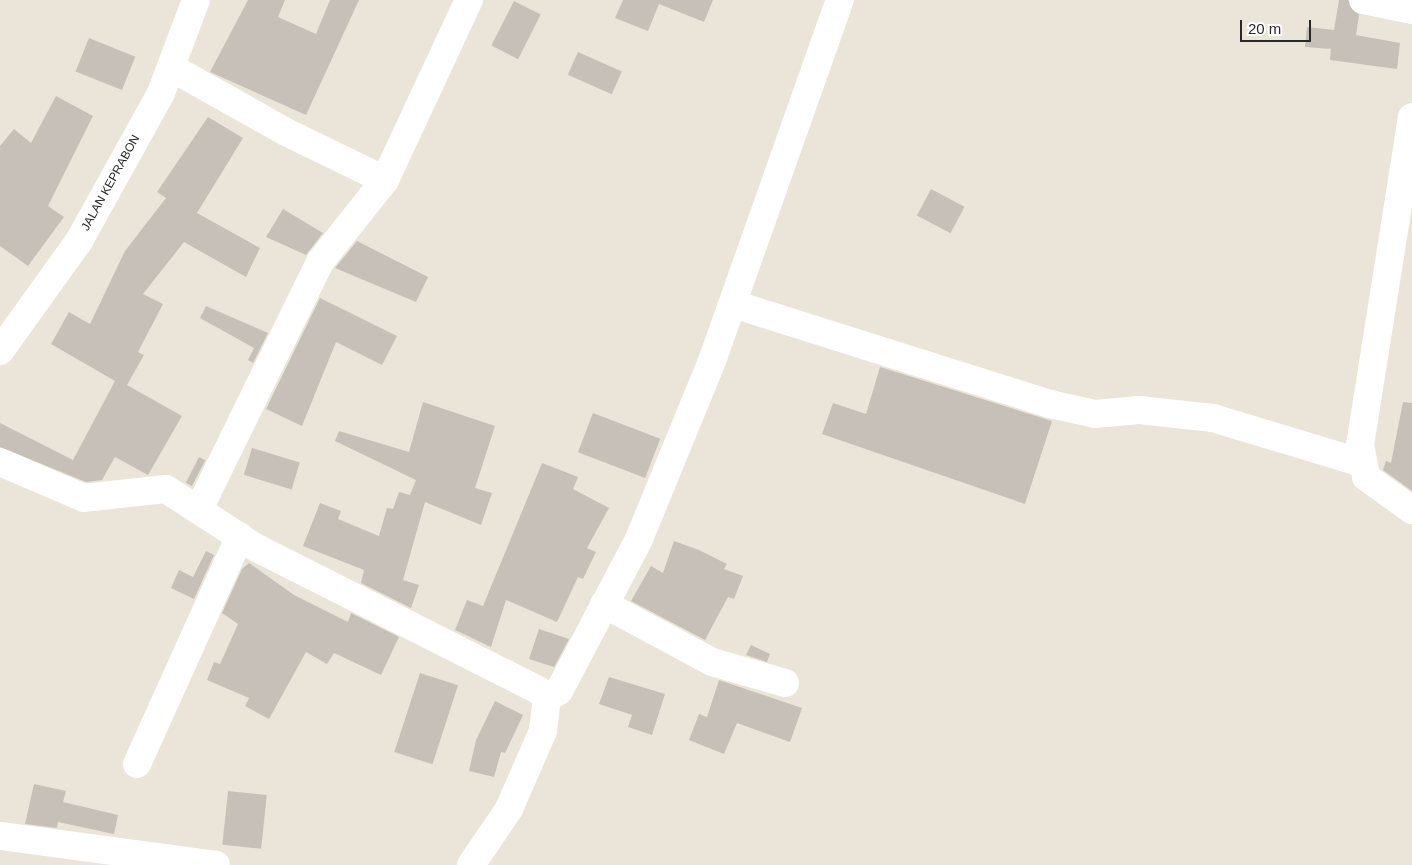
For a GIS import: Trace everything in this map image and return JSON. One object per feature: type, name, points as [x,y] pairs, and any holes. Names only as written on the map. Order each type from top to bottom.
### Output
[{"type":"street","name":"JALAN KEPRABON","points":[[0,352],[79,240],[172,68],[196,0]]},
{"type":"street","points":[[199,509],[320,262],[385,180],[469,0]]},
{"type":"street","points":[[547,698],[559,691],[639,539],[733,304],[840,0]]},
{"type":"street","points":[[1363,0],[1412,10]]},
{"type":"street","points":[[172,68],[286,132],[385,180]]},
{"type":"street","points":[[1412,117],[1360,445],[1362,463],[1377,487],[1412,510]]},
{"type":"street","points":[[733,304],[1050,404],[1095,414],[1139,410],[1213,418],[1362,463]]},
{"type":"street","points":[[0,462],[84,498],[153,487],[166,489],[240,536],[500,668],[547,698]]},
{"type":"street","points":[[137,764],[240,536]]},
{"type":"street","points":[[604,604],[712,662],[785,683]]},
{"type":"street","points":[[472,865],[509,810],[543,731],[547,698]]},
{"type":"street","points":[[0,836],[216,865]]},
{"type":"building","points":[[248,0],[285,0],[278,17],[316,34],[330,0],[359,0],[306,115],[210,72]]},
{"type":"building","points":[[623,0],[713,0],[704,22],[659,4],[648,31],[615,18]]},
{"type":"building","points":[[1339,0],[1348,0],[1359,15],[1356,35],[1400,43],[1397,69],[1330,60],[1331,49],[1305,47],[1307,27],[1334,30]]},
{"type":"building","points":[[514,1],[541,15],[518,59],[491,46]]},
{"type":"building","points":[[89,38],[135,57],[122,90],[76,71]]},
{"type":"building","points":[[578,52],[622,72],[612,94],[568,75]]},
{"type":"building","points":[[56,96],[93,116],[48,206],[64,217],[28,266],[0,246],[0,146],[14,129],[31,143]]},
{"type":"building","points":[[208,117],[243,138],[197,213],[260,248],[246,277],[184,242],[143,294],[163,304],[138,352],[144,355],[127,385],[182,416],[148,475],[115,457],[102,480],[86,482],[0,447],[0,423],[73,460],[115,381],[51,344],[69,312],[90,324],[125,251],[166,198],[157,192]]},
{"type":"building","points":[[931,189],[965,207],[950,233],[917,215]]},
{"type":"building","points":[[283,209],[323,233],[306,255],[266,237]]},
{"type":"building","points":[[357,241],[428,277],[416,302],[335,268]]},
{"type":"building","points":[[320,298],[397,336],[382,365],[336,342],[302,426],[266,409]]},
{"type":"building","points":[[206,306],[268,333],[253,363],[248,360],[254,348],[200,318]]},
{"type":"building","points":[[880,367],[1052,421],[1025,504],[822,434],[833,403],[866,414]]},
{"type":"building","points":[[423,402],[495,426],[475,488],[492,493],[481,525],[425,502],[403,580],[419,585],[411,608],[361,583],[364,570],[303,546],[320,503],[341,511],[338,519],[379,536],[387,508],[393,509],[399,492],[410,495],[416,480],[335,441],[339,431],[409,452]]},
{"type":"building","points":[[1403,402],[1412,403],[1412,491],[1383,470],[1386,461],[1391,463]]},
{"type":"building","points":[[593,413],[660,439],[645,478],[578,452]]},
{"type":"building","points":[[252,448],[300,463],[292,489],[244,475]]},
{"type":"building","points":[[199,457],[205,460],[192,486],[186,483]]},
{"type":"building","points":[[542,463],[578,477],[573,489],[609,508],[587,548],[596,552],[583,579],[578,577],[557,622],[506,600],[491,647],[455,630],[467,600],[483,606]]},
{"type":"building","points":[[674,541],[699,550],[727,564],[724,569],[743,576],[734,599],[728,597],[705,640],[631,601],[651,566],[663,573]]},
{"type":"building","points":[[206,551],[214,555],[194,599],[171,588],[179,570],[193,577]]},
{"type":"building","points":[[249,563],[294,595],[348,622],[351,613],[399,637],[381,675],[334,653],[327,664],[306,652],[269,719],[245,706],[249,698],[207,680],[214,662],[220,664],[238,624],[222,613],[242,569]]},
{"type":"building","points":[[539,629],[569,639],[554,667],[529,659]]},
{"type":"building","points":[[751,645],[770,654],[767,662],[746,655]]},
{"type":"building","points":[[420,673],[458,685],[432,764],[394,752]]},
{"type":"building","points":[[609,677],[665,694],[652,735],[628,727],[632,715],[599,704]]},
{"type":"building","points":[[719,680],[802,708],[790,742],[737,723],[724,754],[689,740],[699,714],[707,717]]},
{"type":"building","points":[[495,701],[523,715],[505,753],[501,752],[494,777],[469,771],[476,740]]},
{"type":"building","points":[[34,784],[66,791],[63,802],[118,815],[114,834],[58,822],[57,828],[25,824]]},
{"type":"building","points":[[228,791],[267,795],[261,849],[222,845]]}]
